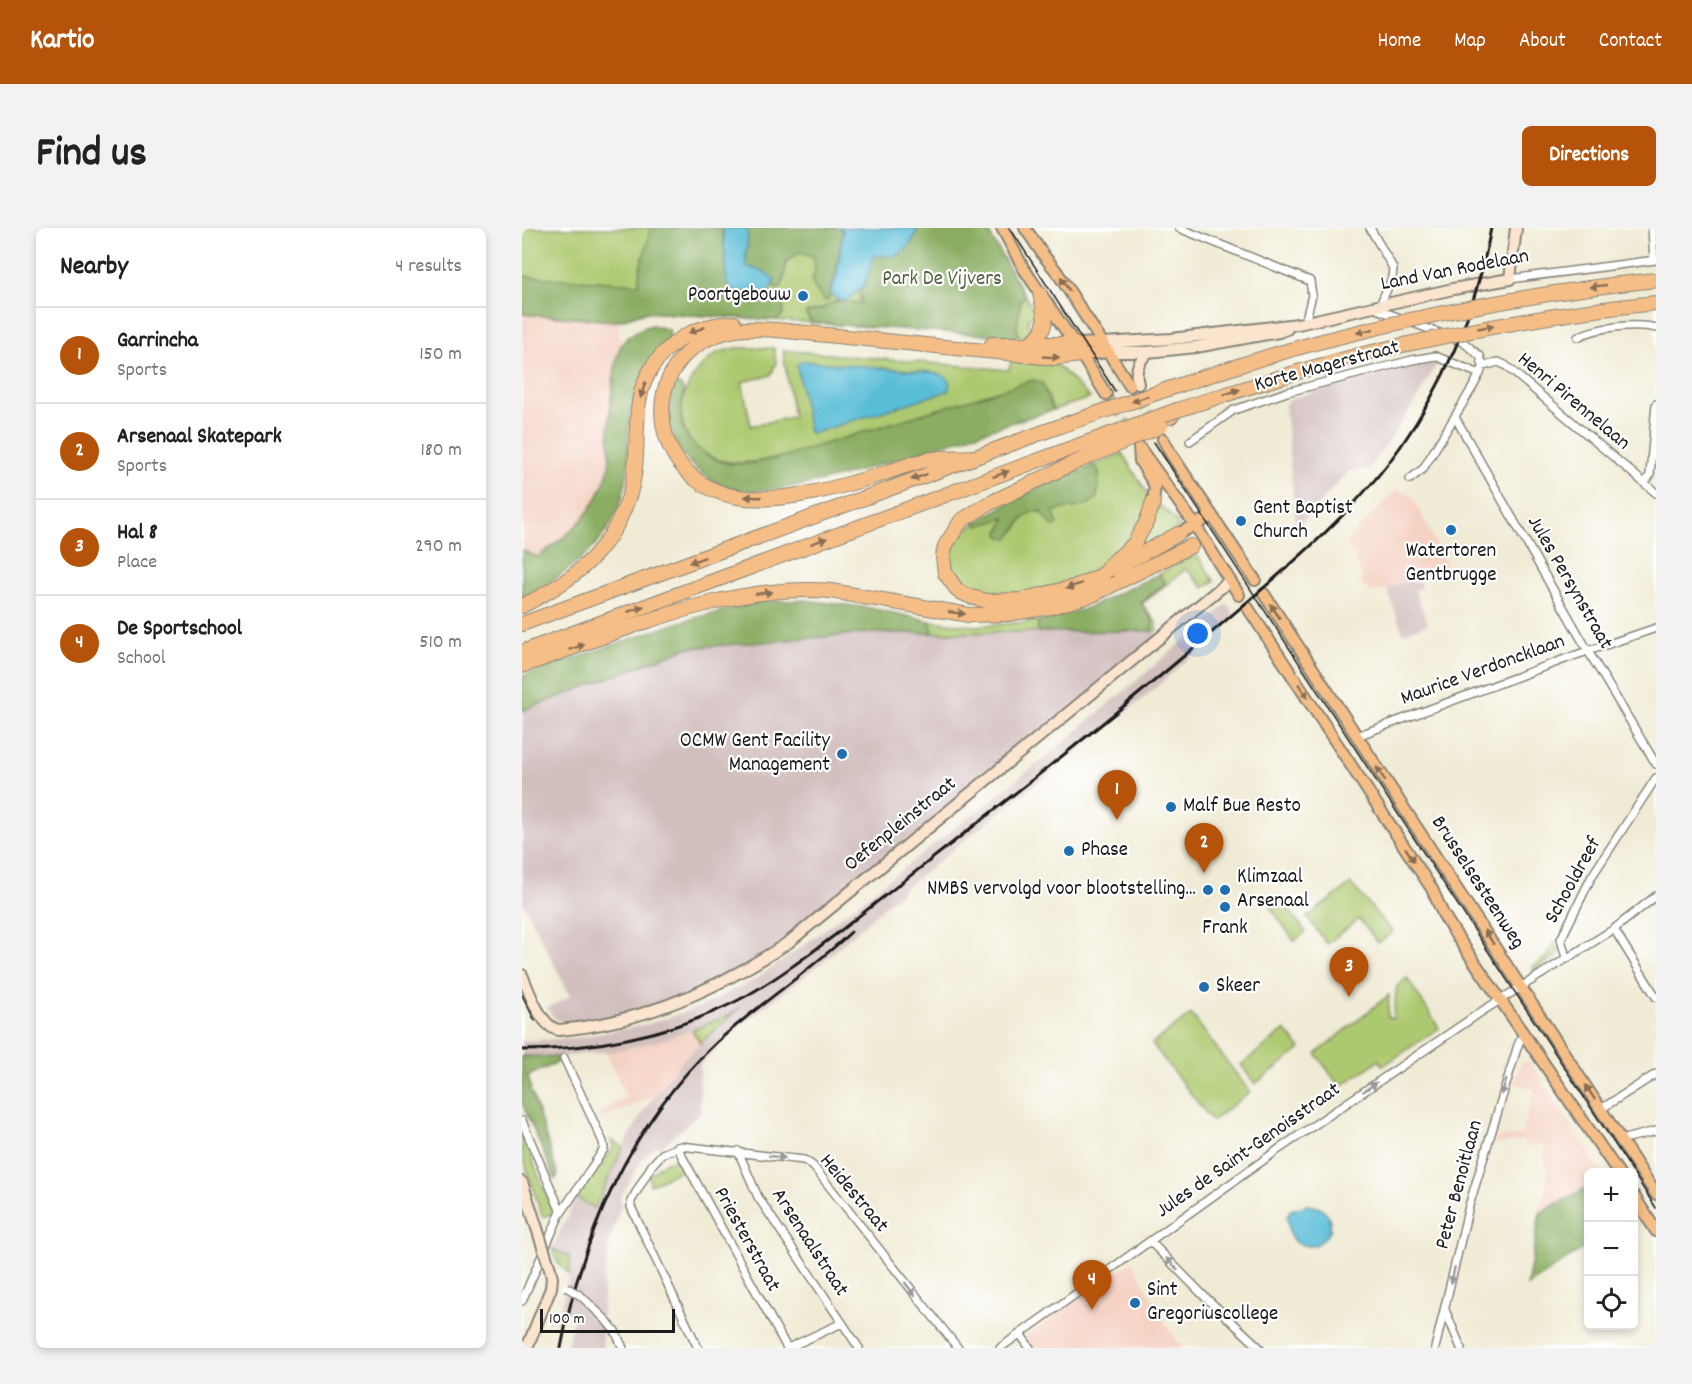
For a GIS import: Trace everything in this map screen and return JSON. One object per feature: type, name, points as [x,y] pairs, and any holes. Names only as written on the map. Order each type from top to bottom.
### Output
[{"type":"highway","points":[[522,624],[1059,426],[1218,373],[1336,338],[1477,306],[1589,287],[1656,280]]},
{"type":"highway","points":[[1027,345],[1038,337],[1044,326],[1045,313],[1040,294]]},
{"type":"highway","points":[[522,652],[1069,449],[1177,410],[1283,376],[1374,351],[1482,328],[1592,310],[1656,303]]},
{"type":"highway","points":[[522,606],[554,590],[574,576],[597,554],[615,529],[626,505],[634,478],[638,408],[646,378],[666,350],[690,332],[710,326],[748,323],[969,343],[1078,350]]},
{"type":"highway","points":[[974,457],[932,459],[866,479],[789,496],[739,497],[702,484],[674,457],[666,441],[662,423],[665,388],[680,360],[695,346],[707,339],[737,329],[777,330],[1054,358],[1078,350]]},
{"type":"highway","points":[[1177,410],[1161,426],[1074,463],[986,505],[961,521],[945,546],[943,557],[945,573],[958,591],[971,597],[988,601],[1021,600],[1074,587],[1103,575],[1178,534]]},
{"type":"highway","points":[[1103,575],[1134,544],[1146,523],[1153,502]]},
{"type":"highway","points":[[522,666],[674,614],[730,598],[769,592],[810,589],[831,591],[969,615],[1007,614],[1052,607],[1092,595],[1197,542]]},
{"type":"main road","points":[[1002,228],[1024,269],[1106,394]]},
{"type":"main road","points":[[1025,228],[1057,272],[1106,348],[1134,385]]},
{"type":"main road","points":[[1078,350],[1106,348]]},
{"type":"main road","points":[[1163,439],[1211,516],[1255,580]]},
{"type":"main road","points":[[1153,502],[1155,486],[1140,461],[1139,447],[1195,525],[1197,542],[1239,594]]},
{"type":"main road","points":[[1178,534],[1211,516]]},
{"type":"main road","points":[[1197,542],[1211,528],[1211,516]]},
{"type":"main road","name":"Brusselsesteenweg","points":[[1264,594],[1656,1194]]},
{"type":"main road","name":"Brusselsesteenweg","points":[[1248,608],[1432,889],[1443,914],[1615,1168]]},
{"type":"main road","points":[[1638,1202],[1656,1231]]},
{"type":"street","points":[[1179,228],[1310,281],[1312,296],[1302,323]]},
{"type":"street","points":[[1370,228],[1393,268],[1392,278],[1376,306]]},
{"type":"street","points":[[1510,279],[1516,228]]},
{"type":"street","points":[[1652,228],[1655,260]]},
{"type":"street","name":"Land Van Rodelaan","points":[[1106,348],[1302,323],[1453,289],[1655,260]]},
{"type":"street","name":"Henri Pirennelaan","points":[[1376,306],[1462,342],[1480,356],[1483,366],[1498,362],[1505,365],[1656,493]]},
{"type":"street","name":"Land Van Rodelaan","points":[[1106,348],[1148,352],[1196,347],[1279,332],[1302,323]]},
{"type":"street","points":[[1578,337],[1589,331],[1640,326],[1656,328]]},
{"type":"street","points":[[1134,385],[1138,364],[1148,352]]},
{"type":"street","name":"Korte Magerstraat","points":[[1190,441],[1234,411],[1287,392],[1412,360],[1435,356],[1480,374]]},
{"type":"street","points":[[1410,479],[1423,469],[1483,366]]},
{"type":"street","points":[[1645,483],[1650,476],[1656,404]]},
{"type":"street","name":"Jules Persynstraat","points":[[1455,417],[1588,651],[1656,764]]},
{"type":"street","name":"Oefenpleinstraat","points":[[522,975],[544,1022],[553,1029],[559,1030],[614,1022],[675,1003],[732,978],[781,948],[1229,581]]},
{"type":"street","name":"Maurice Verdoncklaan","points":[[1357,736],[1656,628]]},
{"type":"street","name":"Schooldreef","points":[[1521,986],[1566,958],[1561,939],[1592,876],[1656,778]]},
{"type":"street","points":[[1566,958],[1580,952],[1614,929],[1656,896]]},
{"type":"street","points":[[1614,929],[1656,997]]},
{"type":"street","name":"Jules de Saint-Genoisstraat","points":[[1000,1348],[1279,1149],[1521,986]]},
{"type":"street","name":"Peter Benoitlaan","points":[[1435,1348],[1446,1312],[1469,1206],[1518,1045],[1524,1032]]},
{"type":"street","points":[[522,1301],[561,1212],[604,1149],[604,1144],[564,1058]]},
{"type":"street","points":[[1601,1109],[1656,1074]]},
{"type":"street","points":[[522,1121],[561,1212]]},
{"type":"street","points":[[1620,1140],[1656,1131]]},
{"type":"street","name":"Heidestraat","points":[[677,1147],[691,1146],[804,1160],[813,1166],[957,1348]]},
{"type":"street","points":[[677,1147],[662,1154],[652,1165],[632,1196],[631,1207],[698,1348]]},
{"type":"street","name":"Priesterstraat","points":[[677,1147],[788,1348]]},
{"type":"street","name":"Arsenaalstraat","points":[[738,1151],[758,1197],[859,1348]]},
{"type":"street","points":[[522,1182],[550,1269],[552,1283],[527,1348]]},
{"type":"street","points":[[1150,1241],[1260,1348]]},
{"type":"street","points":[[552,1283],[566,1287],[581,1296],[615,1331],[623,1348]]},
{"type":"street","points":[[1446,1312],[1461,1348]]},
{"type":"street","points":[[788,1348],[842,1323]]},
{"type":"street","points":[[1020,1334],[1030,1348]]},
{"type":"shaded area","points":[[522,314],[617,321],[621,344],[609,422],[608,468],[599,495],[582,521],[566,537],[537,558],[522,550]]},
{"type":"shaded area","points":[[1433,360],[1436,365],[1422,390],[1403,421],[1368,469],[1349,471],[1296,528],[1285,404],[1293,398]]},
{"type":"shaded area","points":[[1397,489],[1412,496],[1447,565],[1426,576],[1422,570],[1411,580],[1371,592],[1360,582],[1363,577],[1346,541]]},
{"type":"shaded area","points":[[1411,580],[1413,583],[1419,581],[1421,587],[1415,590],[1428,624],[1403,633],[1387,589]]},
{"type":"shaded area","points":[[1227,604],[1236,617],[1146,696],[906,887],[819,965],[734,1031],[700,1064],[700,1109],[702,1112],[661,1147],[655,1147],[643,1158],[620,1198],[622,1203],[610,1240],[604,1279],[601,1328],[603,1348],[566,1348],[574,1316],[560,1310],[570,1274],[568,1268],[570,1257],[552,1249],[576,1198],[595,1208],[623,1147],[644,1110],[680,1063],[736,1010],[692,1030],[616,1051],[556,1057],[522,1056],[522,1041],[578,1038],[648,1024],[700,1007],[756,979],[815,937],[1045,758]]},
{"type":"shaded area","points":[[1151,631],[1160,637],[789,942],[656,1010],[574,1029],[553,1017],[547,1008],[570,996],[522,901],[522,711],[687,648],[872,633]]},
{"type":"shaded area","points":[[692,1030],[700,1043],[654,1096],[604,1118],[597,1114],[626,1096],[605,1051],[616,1051],[655,1042]]},
{"type":"shaded area","points":[[1529,1061],[1599,1168],[1584,1168],[1584,1189],[1540,1213],[1547,1178],[1544,1145],[1525,1147],[1524,1141],[1495,1144],[1497,1137],[1521,1135],[1534,1090],[1514,1083],[1521,1062]]},
{"type":"shaded area","points":[[1132,1261],[1165,1323],[1183,1348],[1032,1348],[1025,1337]]},
{"type":"green space","name":"Park De Vijvers","points":[[522,228],[986,228],[1034,311],[1034,316],[1028,318],[1028,324],[1036,332],[1030,337],[645,312],[617,321],[522,314]]},
{"type":"green space","points":[[649,228],[723,228],[732,290],[781,302],[784,309],[782,317],[774,320],[645,312],[617,321],[522,314],[522,276],[639,284],[640,268],[649,237]]},
{"type":"green space","points":[[747,228],[840,228],[843,231],[829,300],[825,301],[812,282],[815,269],[813,256],[800,252],[786,262],[781,288],[776,289],[773,287],[774,279],[761,270],[747,267]]},
{"type":"green space","points":[[918,228],[986,228],[1025,297],[1021,299],[1018,337],[812,323],[805,313],[821,309],[836,301],[861,303],[859,295],[874,255],[891,256],[913,240]]},
{"type":"green space","points":[[652,325],[669,330],[671,339],[634,397],[629,421],[628,466],[624,490],[617,511],[607,530],[579,561],[522,598],[522,550],[537,557],[561,540],[581,521],[603,486],[609,467],[611,401],[619,350],[632,334]]},
{"type":"green space","points":[[736,348],[774,348],[776,363],[771,375],[742,382],[751,426],[793,417],[783,350],[1009,370],[1011,360],[1058,366],[1090,398],[1053,410],[1042,383],[778,458],[726,462],[704,453],[692,443],[685,431],[682,404],[686,390],[704,364],[716,354]]},
{"type":"green space","points":[[1033,380],[1042,383],[1053,410],[846,475],[784,488],[744,490],[716,482],[703,474],[682,453],[670,426],[669,408],[674,384],[681,386],[684,391],[682,423],[689,440],[717,460],[733,464],[750,463],[778,458]]},
{"type":"green space","points":[[1122,453],[1151,499],[1145,519],[1138,521],[1129,537],[1106,561],[1092,571],[1060,584],[1009,594],[980,593],[966,586],[956,575],[952,560],[954,545],[973,524],[1006,518],[999,533],[1016,530],[1024,517],[1033,512],[1043,513],[1056,520],[1052,512],[1061,508],[1075,508],[1097,497],[1099,473],[1095,465]]},
{"type":"green space","points":[[1095,465],[1099,473],[1097,497],[1082,506],[1053,512],[1058,524],[1053,526],[1042,511],[1036,511],[1022,520],[1008,539],[1000,536],[999,533],[1005,518],[978,526],[976,524],[1034,490]]},
{"type":"green space","points":[[1158,504],[1174,518],[1180,528],[1131,557],[1148,533]]},
{"type":"green space","points":[[1198,556],[1214,581],[1204,588],[1186,569],[1142,604],[1156,622],[1157,630],[1151,631],[1153,622],[1141,603],[1165,583],[1159,574],[1188,558]]},
{"type":"green space","points":[[1159,574],[1165,583],[1141,603],[1153,622],[1151,631],[1038,632],[1038,621],[1085,609]]},
{"type":"green space","points":[[805,600],[870,608],[930,621],[933,633],[872,633],[687,648],[522,711],[522,676],[680,622],[759,602]]},
{"type":"green space","points":[[930,621],[976,626],[1038,621],[1038,632],[933,633]]},
{"type":"green space","points":[[1351,884],[1393,932],[1378,943],[1359,919],[1327,944],[1307,917]]},
{"type":"green space","points":[[1281,899],[1306,932],[1294,941],[1270,907]]},
{"type":"green space","points":[[1554,941],[1559,951],[1557,956],[1534,970],[1532,967],[1545,958]]},
{"type":"green space","points":[[1407,978],[1439,1028],[1383,1066],[1379,1060],[1340,1087],[1316,1054],[1389,995],[1388,1017],[1393,1019],[1397,986]]},
{"type":"green space","points":[[741,1007],[700,1043],[692,1030],[729,1015]]},
{"type":"green space","points":[[1191,1014],[1250,1092],[1212,1121],[1152,1044]]},
{"type":"green space","points":[[1285,1030],[1301,1049],[1255,1084],[1241,1065]]},
{"type":"green space","points":[[522,1056],[556,1057],[558,1062],[528,1076],[531,1088],[529,1089],[558,1175],[555,1179],[522,1103]]},
{"type":"green space","points":[[522,1134],[553,1211],[551,1215],[542,1216],[522,1154]]},
{"type":"green space","points":[[611,1140],[623,1147],[595,1208],[576,1198],[614,1147]]},
{"type":"green space","points":[[677,1160],[681,1170],[650,1185],[649,1176],[655,1169]]},
{"type":"green space","points":[[1584,1189],[1584,1248],[1527,1286],[1540,1213]]},
{"type":"green space","points":[[552,1249],[570,1257],[569,1274],[557,1262]]},
{"type":"water","points":[[723,228],[747,228],[747,267],[761,270],[774,279],[768,292],[752,294],[732,290],[727,284]]},
{"type":"water","points":[[840,228],[918,228],[905,251],[890,256],[874,256],[864,286],[847,300],[836,299],[830,293],[836,278],[843,231]]},
{"type":"water","points":[[802,361],[930,372],[948,379],[949,386],[948,391],[811,434],[797,365]]},
{"type":"water","points":[[1307,1205],[1322,1209],[1330,1220],[1330,1231],[1319,1243],[1310,1246],[1292,1239],[1287,1217],[1290,1210]]},
{"type":"tunnel","points":[[1130,386],[1155,426]]},
{"type":"tunnel","points":[[1106,394],[1131,434]]},
{"type":"tram line","points":[[1010,228],[1115,391]]},
{"type":"tram line","points":[[1154,442],[1630,1168]]},
{"type":"tram line","points":[[522,995],[535,1021]]},
{"type":"tram line","points":[[1638,1180],[1656,1208]]},
{"type":"railway","points":[[522,1050],[581,1046],[639,1036],[695,1019],[748,995],[782,974],[835,935],[1171,667],[1267,585],[1338,520],[1401,446],[1432,395],[1458,342],[1477,286],[1491,228]]},
{"type":"railway","points":[[561,1348],[570,1306],[597,1222],[615,1182],[660,1107],[687,1073],[717,1042],[851,932]]},
{"type":"place","name":"Poortgebouw","points":[[803,296]]},
{"type":"place","name":"Gent Baptist Church","points":[[1241,521]]},
{"type":"place","name":"Watertoren Gentbrugge","points":[[1451,530]]},
{"type":"place","name":"OCMW Gent Facility Management","points":[[842,754]]},
{"type":"place","name":"Malf Bue Resto","points":[[1171,807]]},
{"type":"place","name":"Garrincha","points":[[1117,820]]},
{"type":"place","name":"Phase","points":[[1069,851]]},
{"type":"place","name":"Arsenaal Skatepark","points":[[1204,873]]},
{"type":"place","name":"NMBS vervolgd voor blootstelling...","points":[[1208,890]]},
{"type":"place","name":"Klimzaal Arsenaal","points":[[1225,890]]},
{"type":"place","name":"Frank","points":[[1225,907]]},
{"type":"place","name":"Skeer","points":[[1204,987]]},
{"type":"place","name":"Hal 8","points":[[1349,997]]},
{"type":"place","name":"Sint Gregoriuscollege","points":[[1135,1303]]},
{"type":"place","name":"De Sportschool","points":[[1092,1310]]}]
